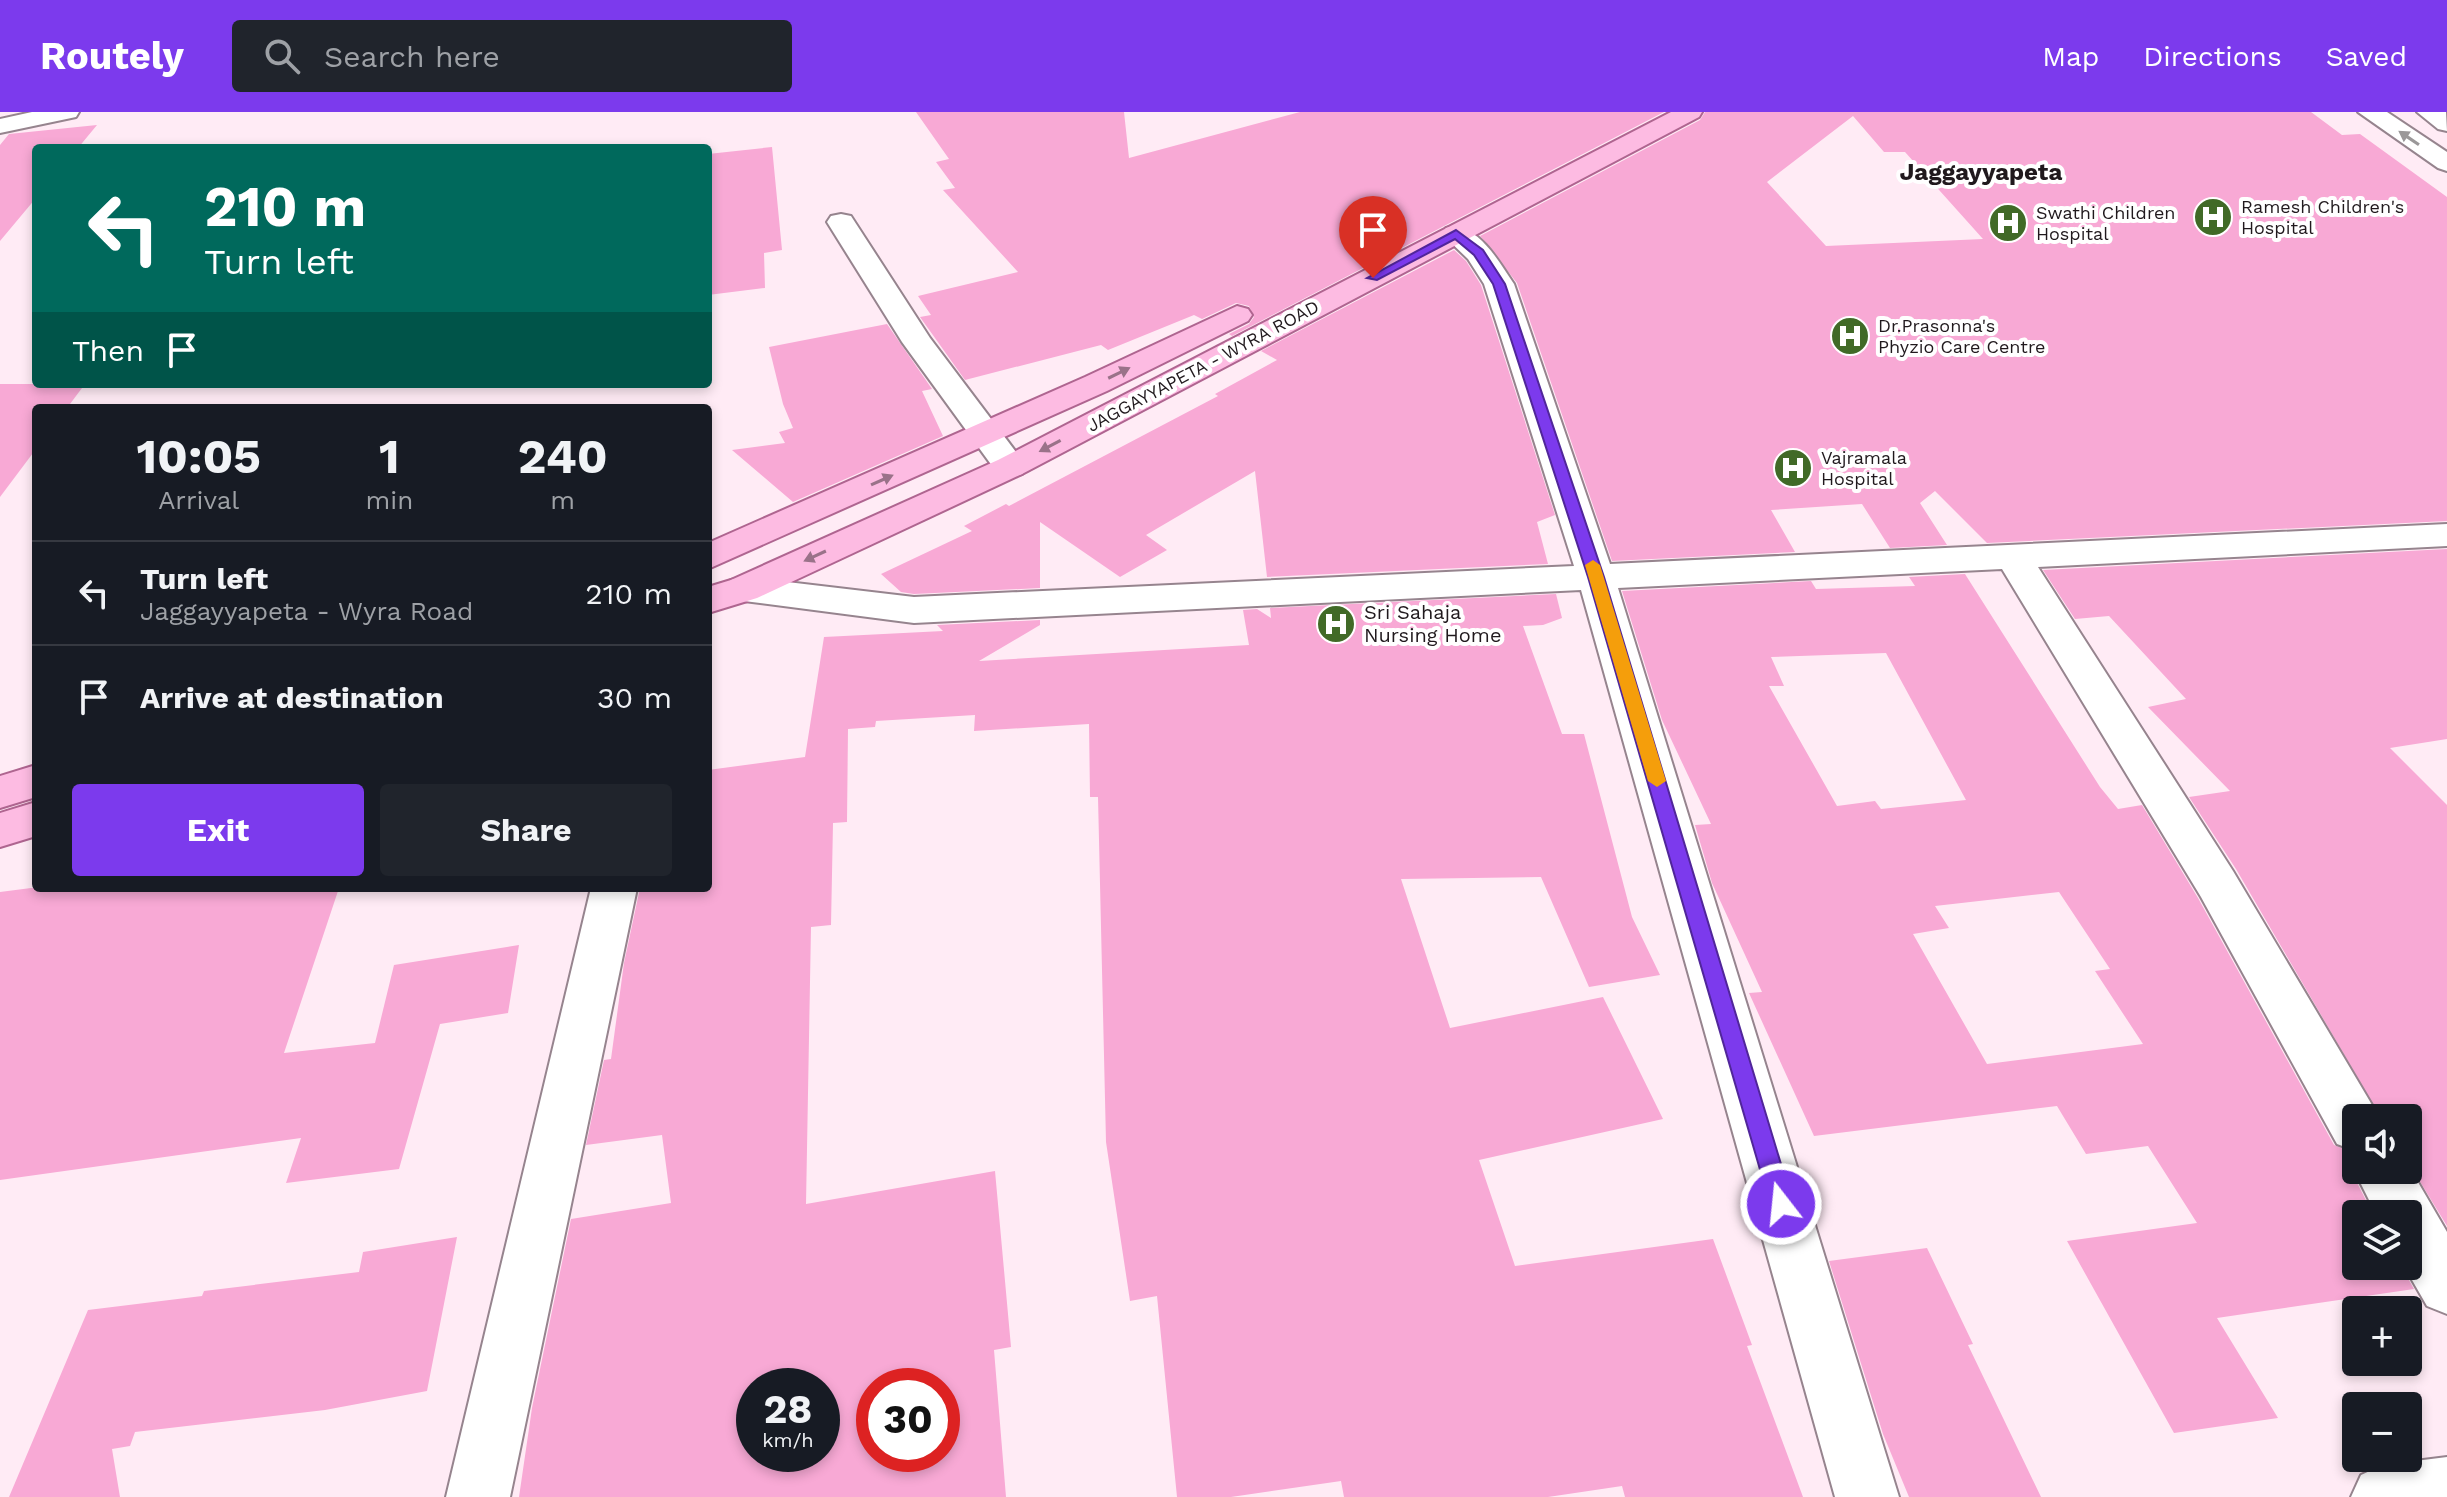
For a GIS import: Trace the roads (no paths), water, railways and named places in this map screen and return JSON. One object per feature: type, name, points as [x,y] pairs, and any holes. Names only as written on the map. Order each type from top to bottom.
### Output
[{"type":"main road","points":[[712,555],[1096,384],[1653,112]]},
{"type":"main road","name":"JAGGAYYAPETA - WYRA ROAD","points":[[712,599],[744,589],[1010,467],[1690,112]]},
{"type":"main road","points":[[0,792],[32,782]]},
{"type":"main road","points":[[0,830],[32,820]]},
{"type":"street","points":[[0,126],[67,112]]},
{"type":"street","points":[[2370,112],[2447,163]]},
{"type":"street","points":[[2429,112],[2447,124]]},
{"type":"street","points":[[841,222],[917,342],[1010,467]]},
{"type":"street","points":[[1456,234],[1478,253],[1499,284],[1596,577],[1867,1497]]},
{"type":"street","points":[[744,589],[914,610],[2447,535]]},
{"type":"street","points":[[2013,556],[2217,884],[2343,1104]]},
{"type":"street","points":[[478,1497],[613,892]]},
{"type":"street","points":[[2422,1242],[2447,1286]]},
{"type":"street","points":[[2383,1497],[2447,1489]]},
{"type":"place","name":"Ramesh Children's Hospital","points":[[2213,217]]},
{"type":"place","name":"Swathi Children Hospital","points":[[2008,223]]},
{"type":"place","name":"Dr.Prasonna's Phyzio Care Centre","points":[[1850,336]]},
{"type":"place","name":"Vajramala Hospital","points":[[1793,468]]},
{"type":"place","name":"Sri Sahaja Nursing Home","points":[[1336,624]]},
{"type":"district","name":"Jaggayyapeta","points":[[1981,172]]}]
